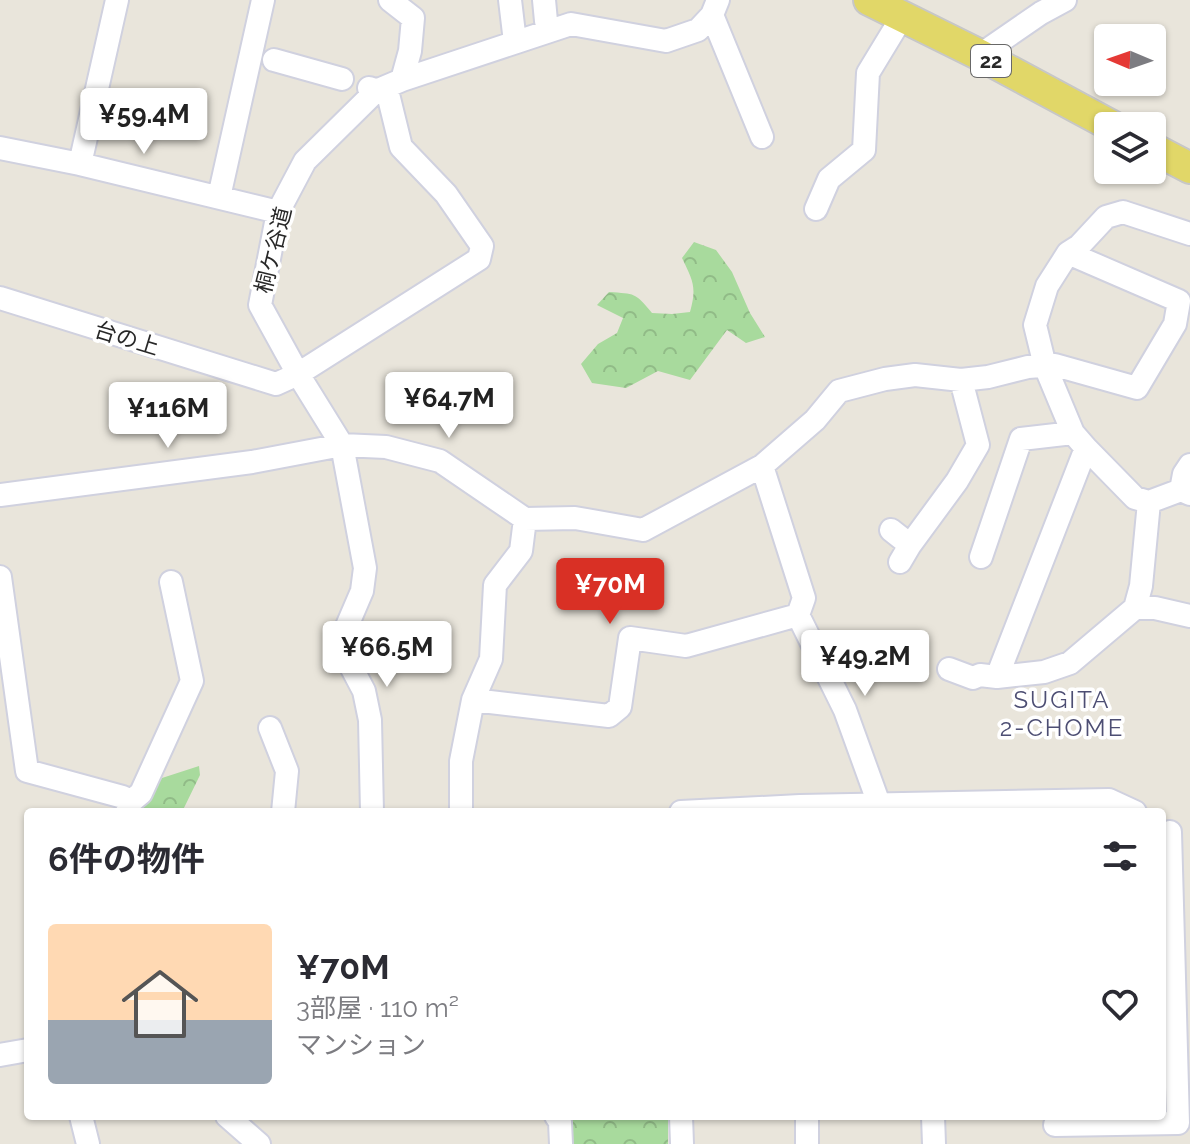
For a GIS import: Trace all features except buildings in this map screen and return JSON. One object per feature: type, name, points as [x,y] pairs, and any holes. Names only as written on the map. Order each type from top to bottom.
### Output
[{"type":"main road","name":"22","points":[[869,0],[1094,116]]},
{"type":"main road","points":[[1166,155],[1190,168]]},
{"type":"street","points":[[80,164],[117,0]]},
{"type":"street","points":[[219,197],[263,0]]},
{"type":"street","points":[[390,0],[413,18],[410,51],[402,80]]},
{"type":"street","points":[[510,0],[515,42]]},
{"type":"street","points":[[544,0],[550,30]]},
{"type":"street","points":[[980,55],[1065,0]]},
{"type":"street","points":[[715,7],[762,137]]},
{"type":"street","name":"桐ケ谷道","points":[[342,445],[260,305],[278,212],[305,161],[371,89],[571,24],[666,41],[698,30],[715,7]]},
{"type":"street","points":[[816,209],[829,179],[864,150],[868,73],[902,17]]},
{"type":"street","points":[[274,60],[342,79]]},
{"type":"street","points":[[298,374],[479,259],[482,246],[446,194],[401,147],[388,94],[371,89]]},
{"type":"street","points":[[0,148],[278,212]]},
{"type":"street","points":[[1190,234],[1123,212],[1106,217],[1079,246],[1068,253],[1047,286],[1035,325],[1045,366],[1080,440],[1135,498],[1149,502],[1187,491],[1184,474],[1190,465]]},
{"type":"street","points":[[0,495],[252,462],[342,445],[386,447],[440,461],[525,519],[575,518],[643,530],[762,466],[815,420],[839,391],[915,375],[961,380],[1055,365],[1137,388],[1175,324],[1179,301],[1068,253]]},
{"type":"street","name":"台の上","points":[[0,298],[276,384],[298,374]]},
{"type":"street","points":[[891,530],[905,553],[957,481],[978,445],[961,380]]},
{"type":"street","points":[[981,557],[1021,439],[1080,440]]},
{"type":"street","points":[[997,677],[1080,440]]},
{"type":"street","points":[[342,445],[365,568],[362,591],[347,626],[345,655],[364,691],[370,720],[372,808]]},
{"type":"street","points":[[762,466],[804,598],[798,615],[845,710],[879,804]]},
{"type":"street","points":[[949,669],[973,678],[980,675],[997,677],[1044,672],[1070,663],[1135,608],[1141,586],[1149,502]]},
{"type":"street","points":[[461,808],[461,761],[473,700],[491,659],[495,585],[521,551],[525,519]]},
{"type":"street","points":[[0,577],[27,771],[123,797],[128,808],[141,793],[192,681],[171,582]]},
{"type":"street","points":[[1135,608],[1155,608],[1190,616]]},
{"type":"street","points":[[473,700],[609,716],[620,707],[630,638],[686,646],[798,615]]},
{"type":"street","points":[[270,728],[287,771],[283,808]]},
{"type":"street","points":[[816,808],[879,804],[924,808],[1044,807],[1109,800],[1126,808]]},
{"type":"street","points":[[1166,830],[1190,845]]},
{"type":"street","points":[[1055,1128],[1178,1123],[1166,830]]},
{"type":"street","points":[[0,1055],[24,1051]]},
{"type":"street","points":[[82,1120],[88,1144]]},
{"type":"street","points":[[232,1120],[259,1144]]},
{"type":"street","points":[[559,1120],[561,1144]]},
{"type":"street","points":[[681,1120],[682,1144]]},
{"type":"street","points":[[807,1120],[807,1144]]},
{"type":"street","points":[[933,1120],[934,1144]]},
{"type":"green space","points":[[694,242],[716,250],[732,272],[750,313],[765,337],[746,343],[727,330],[690,380],[658,371],[626,388],[592,383],[581,364],[598,344],[617,333],[623,318],[597,305],[609,292],[630,294],[652,313],[690,312],[693,284],[682,258]]},
{"type":"green space","points":[[199,766],[200,775],[184,808],[140,808],[146,804],[162,778]]},
{"type":"green space","points":[[572,1120],[668,1120],[668,1144],[573,1144]]},
{"type":"district","name":"SUGITA 2-CHOME","points":[[1062,713]]}]
